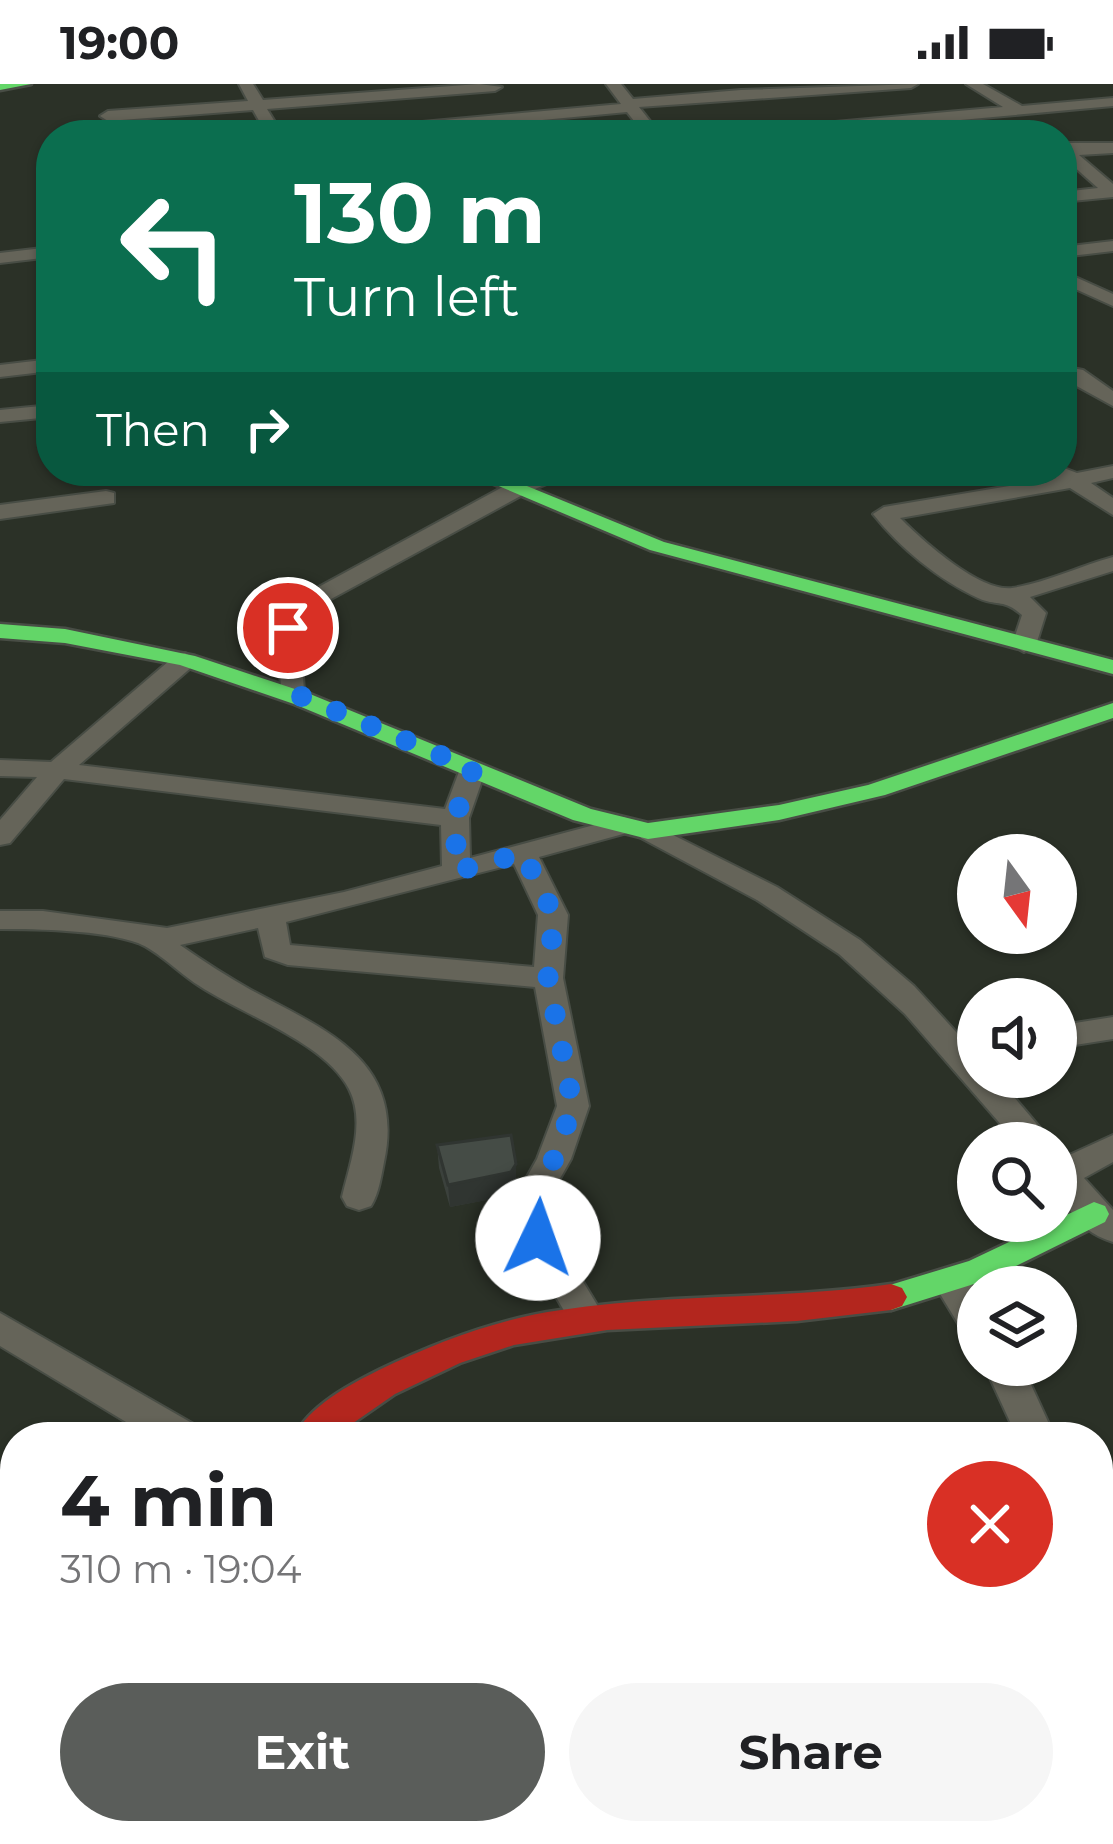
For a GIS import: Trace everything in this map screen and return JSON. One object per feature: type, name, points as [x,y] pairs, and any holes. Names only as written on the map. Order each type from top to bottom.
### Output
[{"type":"street","points":[[0,86],[24,84]]},
{"type":"street","points":[[245,84],[267,120]]},
{"type":"street","points":[[613,84],[641,120]]},
{"type":"street","points":[[496,120],[738,91],[911,84]]},
{"type":"street","points":[[973,84],[1021,115]]},
{"type":"street","points":[[1096,84],[1113,98]]},
{"type":"street","points":[[109,120],[106,108],[259,105],[497,85],[521,120]]},
{"type":"street","points":[[852,86],[898,119]]},
{"type":"street","points":[[738,91],[761,120]]},
{"type":"street","points":[[376,92],[396,120]]},
{"type":"street","points":[[890,120],[1021,115],[1113,98]]},
{"type":"street","points":[[1077,149],[1113,148]]},
{"type":"street","points":[[1077,162],[1112,192]]},
{"type":"street","points":[[1077,196],[1112,192]]},
{"type":"street","points":[[1077,250],[1113,246]]},
{"type":"street","points":[[0,258],[36,254]]},
{"type":"street","points":[[1077,284],[1113,284]]},
{"type":"street","points":[[1077,287],[1113,302]]},
{"type":"street","points":[[0,371],[36,368]]},
{"type":"street","points":[[1077,375],[1113,400]]},
{"type":"street","points":[[0,416],[36,412]]},
{"type":"street","points":[[1077,474],[1113,472]]},
{"type":"street","points":[[1077,483],[1113,508]]},
{"type":"street","points":[[517,486],[657,546],[1113,667]]},
{"type":"street","points":[[291,692],[288,628],[299,607],[523,486]]},
{"type":"street","points":[[1033,486],[1006,495],[884,514],[919,550],[988,594],[1013,595],[1113,564]]},
{"type":"street","points":[[0,512],[106,499]]},
{"type":"street","points":[[1013,595],[1034,613],[1024,645]]},
{"type":"street","points":[[0,631],[52,629],[108,637],[291,692],[473,769],[637,828],[782,903],[871,963],[957,1047]]},
{"type":"street","points":[[0,837],[58,770],[185,660]]},
{"type":"street","points":[[0,920],[43,920],[152,939],[271,918],[637,828],[772,816],[904,788],[1113,710]]},
{"type":"street","points":[[0,768],[58,770],[455,818]]},
{"type":"street","points":[[457,871],[455,818],[473,769]]},
{"type":"street","points":[[523,853],[554,915],[548,978],[573,1106],[554,1159],[532,1198],[538,1238],[586,1318]]},
{"type":"street","points":[[271,918],[276,950],[288,955],[548,978]]},
{"type":"street","points":[[152,939],[224,988],[302,1030],[354,1069],[371,1099],[374,1131],[359,1197]]},
{"type":"street","points":[[1077,1033],[1113,1028]]},
{"type":"street","points":[[1000,1098],[1019,1122]]},
{"type":"street","points":[[1077,1163],[1113,1147]]},
{"type":"street","points":[[324,1422],[335,1409],[448,1349],[533,1324],[852,1304],[952,1284],[1104,1222],[1077,1191]]},
{"type":"street","points":[[952,1284],[957,1292]]},
{"type":"street","points":[[0,1328],[158,1422]]},
{"type":"street","points":[[1013,1386],[1029,1422]]},
{"type":"building","points":[[511,1135],[516,1164],[511,1172],[448,1185],[437,1145]]},
{"type":"traffic: fast","points":[[0,86],[24,84]]},
{"type":"traffic: fast","points":[[510,486],[657,546],[1113,667]]},
{"type":"traffic: fast","points":[[0,631],[65,636],[187,660],[302,699],[582,815],[658,832],[779,813],[876,790],[1113,710]]},
{"type":"traffic: fast","points":[[891,1297],[979,1270],[1094,1214]]},
{"type":"traffic: jam","points":[[327,1422],[383,1384],[461,1349],[514,1332],[607,1317],[797,1308],[891,1297]]},
{"type":"route","points":[[288,628],[291,692],[473,769],[455,818],[457,871],[523,853],[554,915],[548,978],[573,1106],[554,1159],[532,1198],[538,1238]]}]
